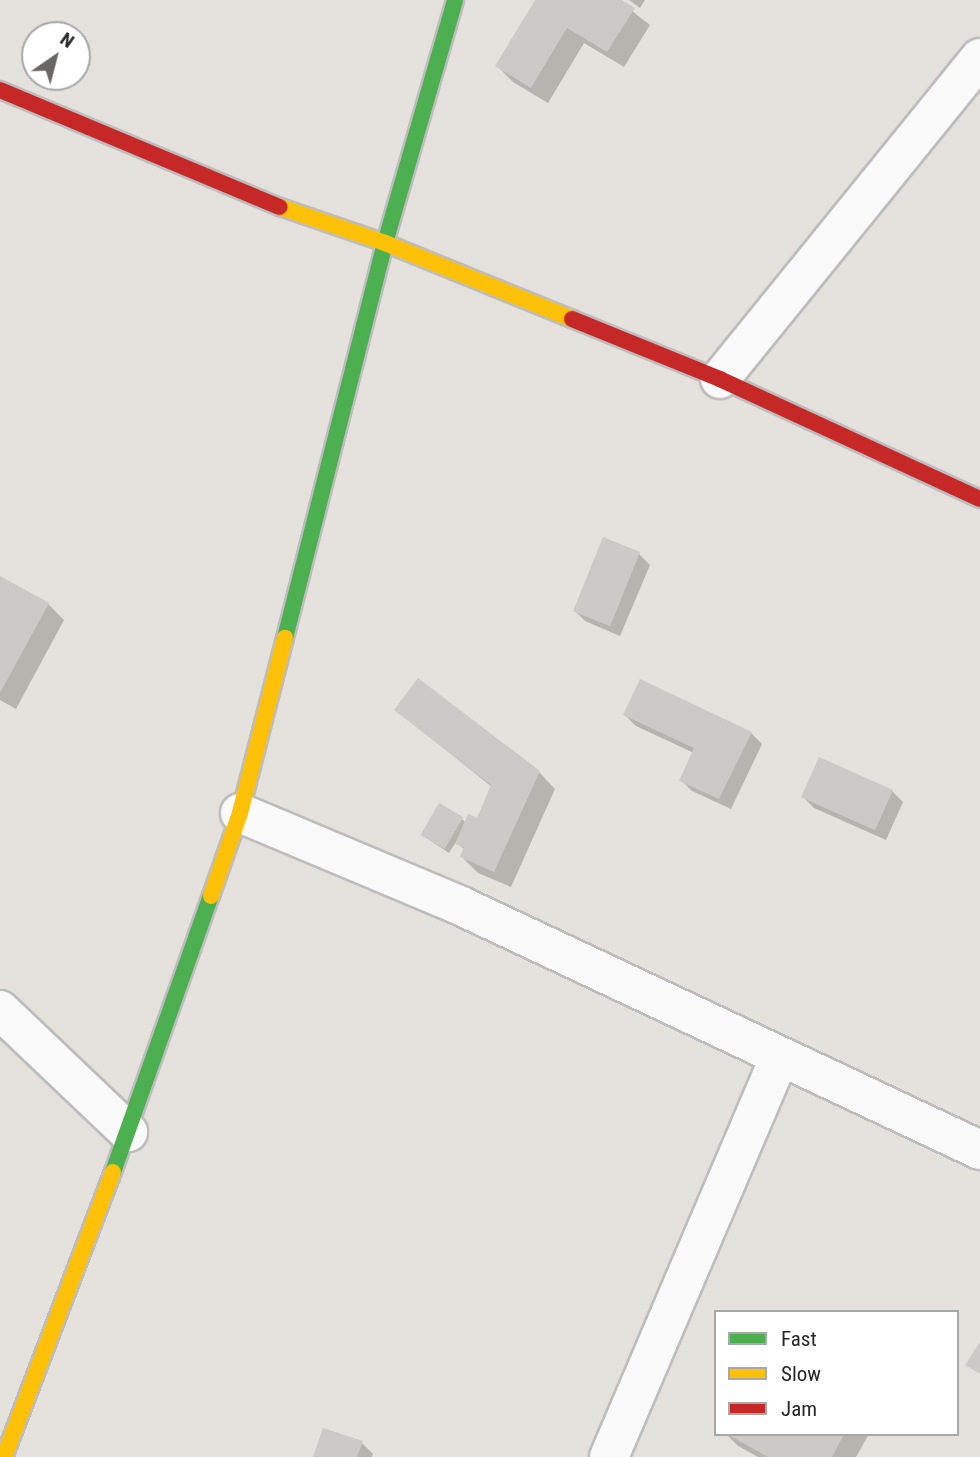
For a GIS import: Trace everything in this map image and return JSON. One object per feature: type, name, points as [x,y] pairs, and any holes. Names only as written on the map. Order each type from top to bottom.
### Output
[{"type":"street","points":[[4,1457],[128,1132],[240,813],[385,243],[455,0]]},
{"type":"street","points":[[720,379],[980,58]]},
{"type":"street","points":[[0,90],[259,200],[385,243],[720,379],[980,499]]},
{"type":"street","points":[[240,813],[459,905],[980,1150]]},
{"type":"street","points":[[0,1010],[128,1132]]},
{"type":"street","points":[[609,1457],[780,1057]]},
{"type":"building","points":[[535,0],[622,0],[635,8],[607,52],[567,28],[531,88],[495,66]]},
{"type":"building","points":[[603,537],[640,552],[610,626],[573,611]]},
{"type":"building","points":[[0,576],[49,603],[0,693]]},
{"type":"building","points":[[418,678],[540,771],[494,872],[460,857],[464,847],[455,844],[468,814],[477,818],[491,785],[394,710]]},
{"type":"building","points":[[640,679],[752,732],[719,799],[679,781],[694,748],[623,715]]},
{"type":"building","points":[[819,757],[893,790],[875,830],[801,797]]},
{"type":"building","points":[[439,803],[463,817],[445,849],[420,835]]},
{"type":"building","points":[[980,1342],[980,1374],[965,1365]]},
{"type":"building","points":[[323,1428],[363,1441],[357,1457],[313,1457]]},
{"type":"building","points":[[731,1436],[843,1436],[832,1457],[768,1457]]},
{"type":"traffic: fast","points":[[285,638],[385,243],[455,0]]},
{"type":"traffic: fast","points":[[113,1172],[211,896]]},
{"type":"traffic: slow","points":[[280,207],[385,243],[572,319]]},
{"type":"traffic: slow","points":[[211,896],[240,813],[285,638]]},
{"type":"traffic: slow","points":[[4,1457],[113,1172]]},
{"type":"traffic: jam","points":[[0,90],[280,207]]},
{"type":"traffic: jam","points":[[572,319],[720,379],[980,499]]}]
